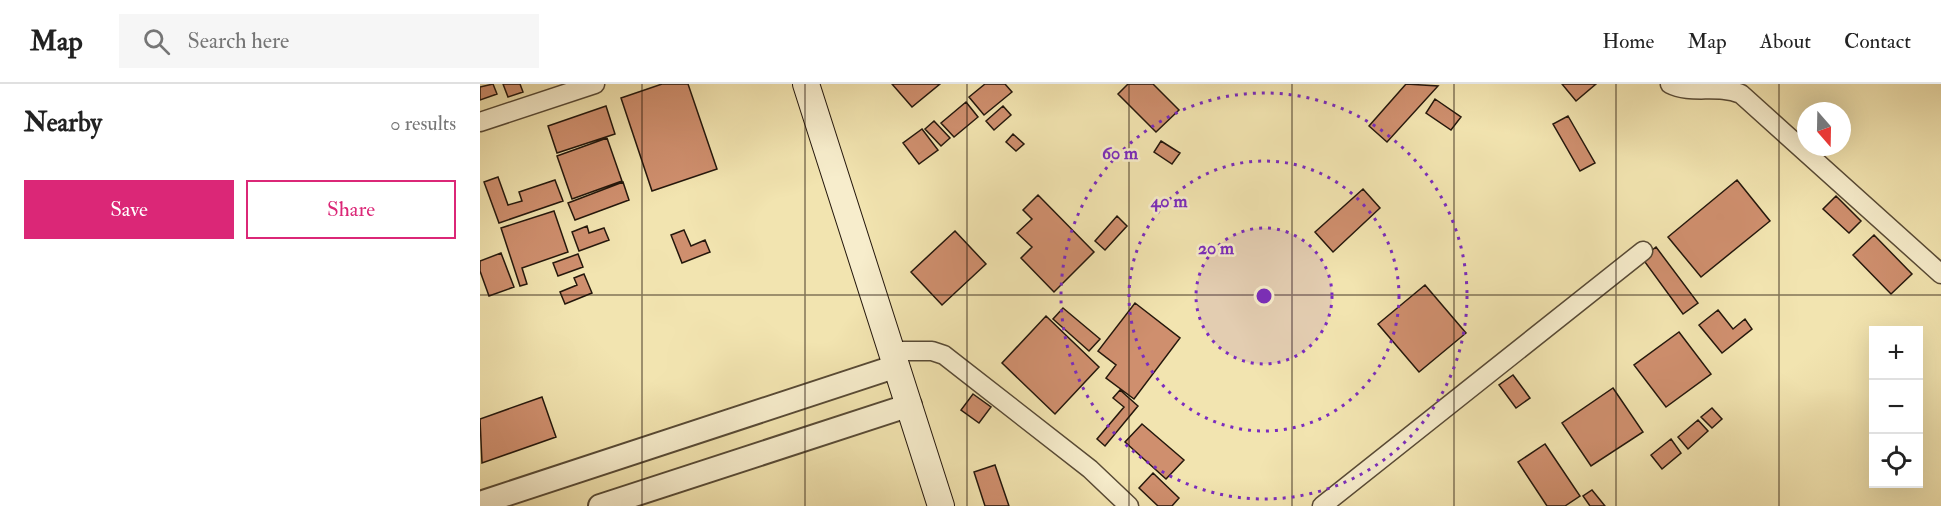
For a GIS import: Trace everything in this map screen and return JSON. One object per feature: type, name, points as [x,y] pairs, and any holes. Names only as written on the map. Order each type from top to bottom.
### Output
[{"type":"main road","points":[[806,84],[941,506]]},
{"type":"street","points":[[480,122],[547,92],[595,84]]},
{"type":"street","points":[[1670,84],[1681,88],[1723,88],[1741,94],[1941,274]]},
{"type":"street","points":[[1322,506],[1643,251]]},
{"type":"street","points":[[480,503],[895,359],[932,351],[944,355],[1090,469],[1129,506]]},
{"type":"street","points":[[600,506],[910,405]]},
{"type":"building","points":[[493,84],[497,94],[480,100],[480,87]]},
{"type":"building","points":[[503,84],[520,84],[523,92],[508,97]]},
{"type":"building","points":[[662,84],[688,84],[717,169],[652,191],[621,98]]},
{"type":"building","points":[[892,84],[940,84],[912,107]]},
{"type":"building","points":[[985,84],[1005,84],[1012,92],[984,115],[969,97]]},
{"type":"building","points":[[1128,84],[1153,84],[1179,110],[1156,132],[1118,94]]},
{"type":"building","points":[[1406,84],[1438,86],[1387,142],[1369,126]]},
{"type":"building","points":[[1562,84],[1596,84],[1576,101]]},
{"type":"building","points":[[1435,99],[1461,117],[1451,130],[1426,113]]},
{"type":"building","points":[[966,102],[978,117],[954,137],[941,123]]},
{"type":"building","points":[[606,106],[615,134],[557,153],[548,126]]},
{"type":"building","points":[[1003,106],[1011,115],[994,130],[986,121]]},
{"type":"building","points":[[1568,116],[1595,163],[1580,171],[1553,124]]},
{"type":"building","points":[[934,121],[950,138],[941,146],[925,129]]},
{"type":"building","points":[[922,129],[938,150],[919,164],[903,143]]},
{"type":"building","points":[[1013,134],[1024,144],[1016,151],[1006,142]]},
{"type":"building","points":[[607,138],[622,181],[572,199],[557,156]]},
{"type":"building","points":[[1161,141],[1180,153],[1172,164],[1154,152]]},
{"type":"building","points":[[498,177],[508,205],[522,201],[519,192],[555,180],[563,201],[499,223],[484,182]]},
{"type":"building","points":[[1737,180],[1770,221],[1701,277],[1668,237]]},
{"type":"building","points":[[623,182],[629,200],[575,220],[568,203]]},
{"type":"building","points":[[1363,189],[1380,208],[1333,252],[1315,232]]},
{"type":"building","points":[[1038,195],[1094,252],[1054,292],[1021,258],[1032,247],[1017,233],[1032,219],[1023,210]]},
{"type":"building","points":[[1836,196],[1861,221],[1849,233],[1823,209]]},
{"type":"building","points":[[554,211],[568,252],[522,268],[527,284],[520,286],[501,228]]},
{"type":"building","points":[[1117,216],[1127,226],[1105,250],[1095,241]]},
{"type":"building","points":[[587,226],[589,233],[604,228],[609,240],[579,251],[572,232]]},
{"type":"building","points":[[684,230],[691,246],[705,240],[710,252],[682,263],[671,235]]},
{"type":"building","points":[[955,231],[986,264],[942,305],[911,272]]},
{"type":"building","points":[[1874,235],[1912,274],[1891,294],[1853,255]]},
{"type":"building","points":[[1656,247],[1698,303],[1683,314],[1642,258]]},
{"type":"building","points":[[501,253],[514,287],[489,296],[480,271],[480,261]]},
{"type":"building","points":[[578,254],[583,267],[558,276],[553,263]]},
{"type":"building","points":[[584,274],[592,293],[565,304],[560,292],[577,285],[574,278]]},
{"type":"building","points":[[1425,285],[1466,333],[1419,372],[1378,324]]},
{"type":"building","points":[[1135,303],[1180,338],[1134,399],[1106,378],[1116,365],[1098,351]]},
{"type":"building","points":[[1063,308],[1100,339],[1089,351],[1053,319]]},
{"type":"building","points":[[1718,310],[1733,329],[1745,319],[1752,329],[1722,353],[1699,325]]},
{"type":"building","points":[[1046,316],[1099,367],[1055,414],[1002,363]]},
{"type":"building","points":[[1679,332],[1711,374],[1666,407],[1634,365]]},
{"type":"building","points":[[1513,375],[1530,398],[1516,408],[1499,385]]},
{"type":"building","points":[[1613,388],[1643,432],[1591,466],[1562,423]]},
{"type":"building","points":[[1120,390],[1138,406],[1105,446],[1097,439],[1124,407],[1113,398]]},
{"type":"building","points":[[973,394],[991,407],[979,423],[961,410]]},
{"type":"building","points":[[542,397],[556,437],[482,463],[480,419]]},
{"type":"building","points":[[1712,408],[1722,419],[1712,428],[1701,417]]},
{"type":"building","points":[[1698,420],[1708,431],[1688,449],[1678,437]]},
{"type":"building","points":[[1142,424],[1184,460],[1166,479],[1125,442]]},
{"type":"building","points":[[1671,439],[1681,453],[1662,469],[1651,455]]},
{"type":"building","points":[[1545,444],[1580,496],[1565,506],[1547,506],[1518,462]]},
{"type":"building","points":[[995,465],[1009,506],[985,506],[974,472]]},
{"type":"building","points":[[1153,473],[1179,498],[1172,506],[1158,506],[1139,488]]},
{"type":"building","points":[[1592,490],[1605,506],[1590,506],[1583,496]]}]
